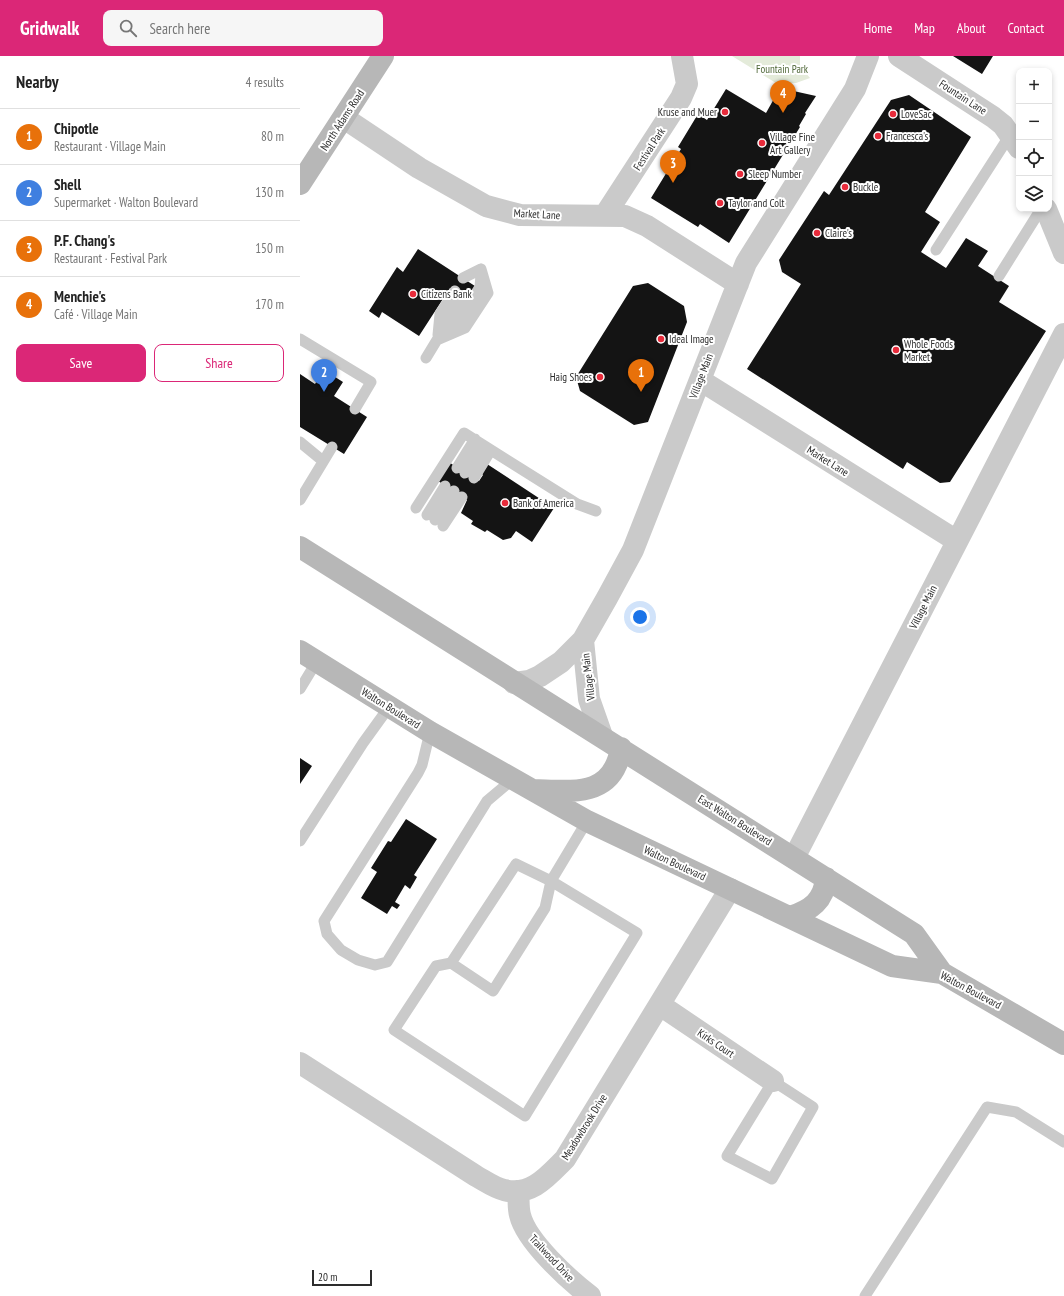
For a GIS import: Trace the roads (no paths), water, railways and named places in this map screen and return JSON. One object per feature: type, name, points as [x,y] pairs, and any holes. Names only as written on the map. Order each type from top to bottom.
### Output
[{"type":"main road","name":"North Adams Road","points":[[302,176],[344,118],[383,56]]},
{"type":"main road","points":[[300,547],[514,683]]},
{"type":"main road","name":"Walton Boulevard","points":[[308,656],[430,732],[512,780],[587,821],[892,966],[942,973],[1064,1044]]},
{"type":"main road","name":"East Walton Boulevard","points":[[514,683],[622,748],[914,934],[942,973]]},
{"type":"main road","points":[[531,790],[576,791],[599,785],[612,774],[617,766],[622,748]]},
{"type":"main road","points":[[790,917],[805,913],[819,901],[825,887],[826,878]]},
{"type":"street","name":"Festival Park","points":[[605,215],[681,98],[687,84],[682,56]]},
{"type":"street","name":"Village Main","points":[[514,683],[529,681],[552,670],[584,640],[633,550],[751,253],[855,90],[868,56]]},
{"type":"street","name":"Fountain Lane","points":[[899,56],[993,117],[1014,141]]},
{"type":"street","name":"Market Lane","points":[[344,118],[419,168],[486,206],[520,215],[625,216],[638,221],[738,284]]},
{"type":"street","points":[[1047,212],[1064,253]]},
{"type":"street","name":"Village Main","points":[[794,858],[1064,334]]},
{"type":"street","name":"Market Lane","points":[[700,380],[957,541]]},
{"type":"street","name":"Village Main","points":[[584,640],[589,699],[602,736]]},
{"type":"street","name":"Meadowbrook Drive","points":[[300,1063],[476,1176],[505,1190],[529,1191],[548,1177],[565,1159],[730,889]]},
{"type":"street","name":"Kirks Court","points":[[660,1005],[773,1081]]},
{"type":"street","name":"Trailwood Drive","points":[[518,1191],[520,1215],[527,1230],[555,1265],[590,1296]]},
{"type":"lane","points":[[936,250],[1014,141]]},
{"type":"lane","points":[[999,276],[1039,212]]},
{"type":"lane","points":[[437,340],[465,328],[488,293],[481,269],[467,280]]},
{"type":"lane","points":[[426,358],[437,340],[459,294]]},
{"type":"lane","points":[[300,340],[371,382],[355,409]]},
{"type":"lane","points":[[416,508],[464,433],[577,504],[596,511]]},
{"type":"lane","points":[[300,442],[323,461]]},
{"type":"lane","points":[[483,445],[465,473],[483,445]]},
{"type":"lane","points":[[300,500],[332,447]]},
{"type":"lane","points":[[435,520],[454,491],[435,520]]},
{"type":"lane","points":[[300,689],[308,656]]},
{"type":"lane","points":[[300,841],[389,707]]},
{"type":"lane","points":[[430,732],[422,765],[418,773],[324,921],[327,934],[341,950],[358,960],[375,965],[387,962],[487,801],[512,780]]},
{"type":"lane","points":[[451,963],[492,991],[545,908],[551,881],[587,821]]},
{"type":"lane","points":[[516,864],[551,881],[637,933],[525,1116],[394,1030],[436,966],[451,963],[516,864]]},
{"type":"lane","points":[[773,1081],[813,1107],[772,1179],[727,1156],[773,1081]]},
{"type":"lane","points":[[865,1296],[986,1107],[1016,1112],[1064,1142]]},
{"type":"place","name":"Kruse and Muer","points":[[725,112]]},
{"type":"place","name":"Menchie's","points":[[783,113]]},
{"type":"place","name":"LoveSac","points":[[893,114]]},
{"type":"place","name":"Francesca's","points":[[878,136]]},
{"type":"place","name":"Village Fine Art Gallery","points":[[762,143]]},
{"type":"place","name":"Sleep Number","points":[[740,174]]},
{"type":"place","name":"P.F. Chang's","points":[[673,183]]},
{"type":"place","name":"Buckle","points":[[845,187]]},
{"type":"place","name":"Taylor and Colt","points":[[720,203]]},
{"type":"place","name":"Claire's","points":[[817,233]]},
{"type":"place","name":"Citizens Bank","points":[[413,294]]},
{"type":"place","name":"Ideal Image","points":[[661,339]]},
{"type":"place","name":"Whole Foods Market","points":[[896,350]]},
{"type":"place","name":"Haig Shoes","points":[[600,377]]},
{"type":"place","name":"Shell","points":[[324,392]]},
{"type":"place","name":"Chipotle","points":[[641,392]]},
{"type":"place","name":"Bank of America","points":[[505,503]]},
{"type":"park label","name":"Fountain Park","points":[[782,69]]}]
